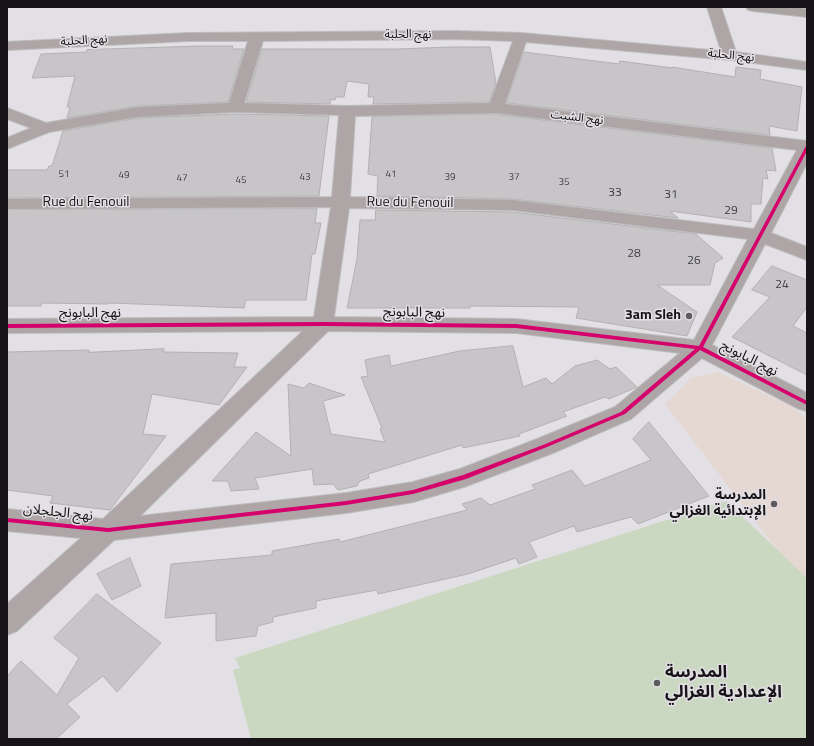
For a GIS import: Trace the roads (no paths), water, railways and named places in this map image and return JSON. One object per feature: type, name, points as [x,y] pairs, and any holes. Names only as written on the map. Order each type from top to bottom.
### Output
[{"type":"highway","points":[[753,7],[807,13]]},
{"type":"street","points":[[714,7],[730,56]]},
{"type":"street","name":"نهج الحلبة","points":[[7,46],[136,38],[418,35],[522,37],[730,56],[807,66]]},
{"type":"street","points":[[235,108],[258,36]]},
{"type":"street","points":[[496,108],[522,37]]},
{"type":"street","points":[[7,144],[46,128],[138,112],[235,108],[347,111],[341,202],[323,324],[108,530],[7,622]]},
{"type":"street","name":"نهج الشبت","points":[[347,111],[496,108],[807,146]]},
{"type":"street","points":[[7,113],[46,128]]},
{"type":"street","points":[[700,348],[807,146]]},
{"type":"street","name":"Rue du Fenouil","points":[[7,204],[341,202],[512,205],[760,235],[807,254]]},
{"type":"street","name":"نهج البابونج","points":[[7,326],[323,324],[516,326],[700,348],[807,403]]},
{"type":"street","name":"نهج الجلجلان","points":[[7,520],[108,530],[346,503],[413,492],[464,477],[545,446],[622,413],[700,348]]},
{"type":"place","name":"3am Sleh","points":[[689,316]]},
{"type":"place","name":"المدرسة الإبتدائية الغزالي","points":[[774,504]]},
{"type":"place","name":"المدرسة الإعدادية الغزالي","points":[[657,683]]}]
